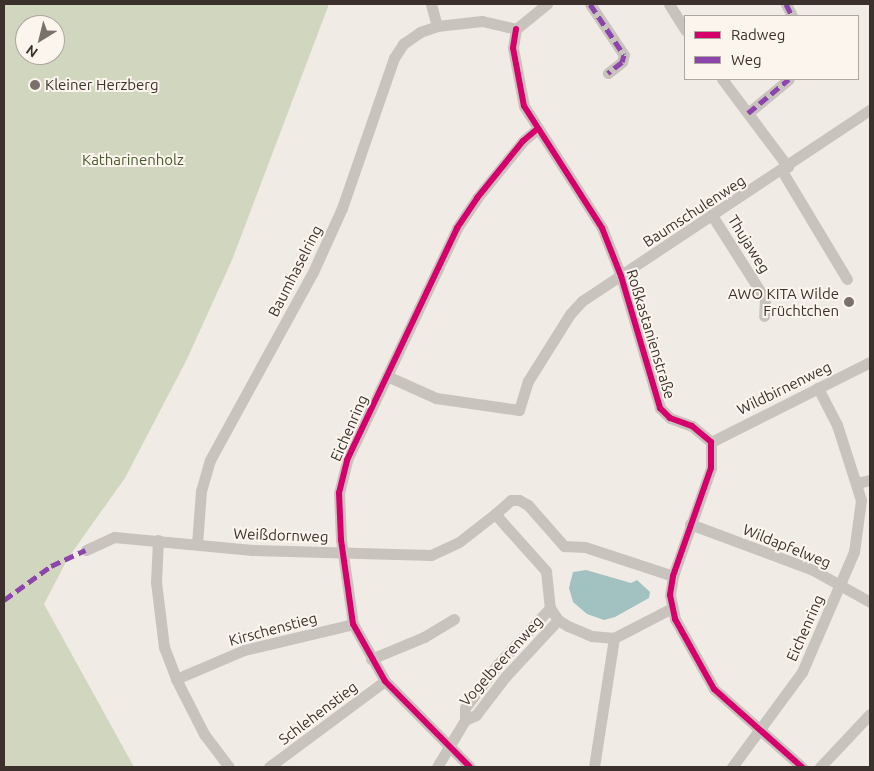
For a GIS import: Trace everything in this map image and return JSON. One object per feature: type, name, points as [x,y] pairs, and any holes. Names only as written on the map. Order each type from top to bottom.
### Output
[{"type":"street","points":[[432,4],[437,26]]},
{"type":"street","points":[[516,29],[547,4]]},
{"type":"street","points":[[590,4],[624,55],[622,62],[608,73]]},
{"type":"street","points":[[669,4],[684,28]]},
{"type":"street","name":"Baumhaselring","points":[[197,544],[201,491],[210,460],[317,264],[342,208],[394,58],[403,44],[420,32],[437,26],[482,21],[516,29]]},
{"type":"street","name":"Roßkastanienstraße","points":[[516,29],[513,48],[517,78],[524,106],[536,130],[585,197],[602,228],[621,276],[660,408],[670,418],[702,432],[711,442]]},
{"type":"street","points":[[723,80],[748,113],[785,169],[847,279]]},
{"type":"street","points":[[748,113],[789,80]]},
{"type":"street","name":"Baumschulenweg","points":[[387,376],[436,398],[519,410],[528,381],[570,314],[582,301],[713,217],[870,110]]},
{"type":"street","name":"Eichenring","points":[[470,767],[385,681],[353,624],[338,510],[342,475],[457,228],[482,191],[523,141],[536,130]]},
{"type":"street","name":"Thujaweg","points":[[713,217],[765,299],[764,316]]},
{"type":"street","name":"Wildbirnenweg","points":[[711,442],[870,362]]},
{"type":"street","name":"Eichenring","points":[[732,767],[757,730],[802,672],[854,552],[860,527],[861,500],[856,483],[837,425],[818,388]]},
{"type":"street","points":[[711,442],[711,468],[673,576],[672,608],[714,689],[757,730],[802,767]]},
{"type":"street","points":[[856,483],[870,480]]},
{"type":"street","name":"Weißdornweg","points":[[86,550],[114,537],[252,550],[431,555],[459,542],[511,500],[519,500],[528,505],[564,546],[585,547],[673,576]]},
{"type":"street","points":[[495,514],[546,571],[550,608],[558,620],[580,632],[614,638],[672,608]]},
{"type":"street","name":"Wildapfelweg","points":[[690,524],[813,570],[870,602]]},
{"type":"street","points":[[158,540],[158,608],[164,646],[176,679],[204,734],[229,767]]},
{"type":"street","name":"Vogelbeerenweg","points":[[437,767],[465,720],[465,708],[483,683],[550,608]]},
{"type":"street","points":[[371,659],[424,637],[454,619]]},
{"type":"street","name":"Vogelbeerenweg","points":[[465,720],[476,716],[505,677],[558,620]]},
{"type":"street","name":"Kirschenstieg","points":[[176,679],[244,650],[353,624]]},
{"type":"street","points":[[594,767],[614,638]]},
{"type":"street","name":"Schlehenstieg","points":[[269,767],[385,681]]},
{"type":"street","points":[[820,767],[870,714]]},
{"type":"green space","name":"Katharinenholz","points":[[4,4],[329,4],[232,260],[187,359],[125,478],[68,558],[44,604],[134,767],[4,767]]},
{"type":"water","points":[[586,570],[631,583],[637,580],[650,592],[649,598],[615,617],[604,620],[587,614],[573,602],[569,588],[573,572]]},
{"type":"marked path","points":[[590,4],[624,55],[622,62],[608,73]]},
{"type":"marked path","points":[[786,4],[792,15]]},
{"type":"marked path","points":[[748,113],[788,80]]},
{"type":"marked path","points":[[4,600],[51,566],[86,550]]},
{"type":"cycle path","points":[[516,29],[513,48],[524,106],[602,228],[621,276],[660,408],[670,418],[692,426],[711,442],[711,468],[673,576],[670,595],[675,619],[714,689],[802,767]]},
{"type":"cycle path","points":[[470,767],[385,681],[353,624],[341,540],[339,493],[347,460],[457,228],[477,198],[523,141],[536,130]]},
{"type":"place","name":"Kleiner Herzberg","points":[[35,85]]},
{"type":"place","name":"AWO KITA Wilde Früchtchen","points":[[849,302]]}]
